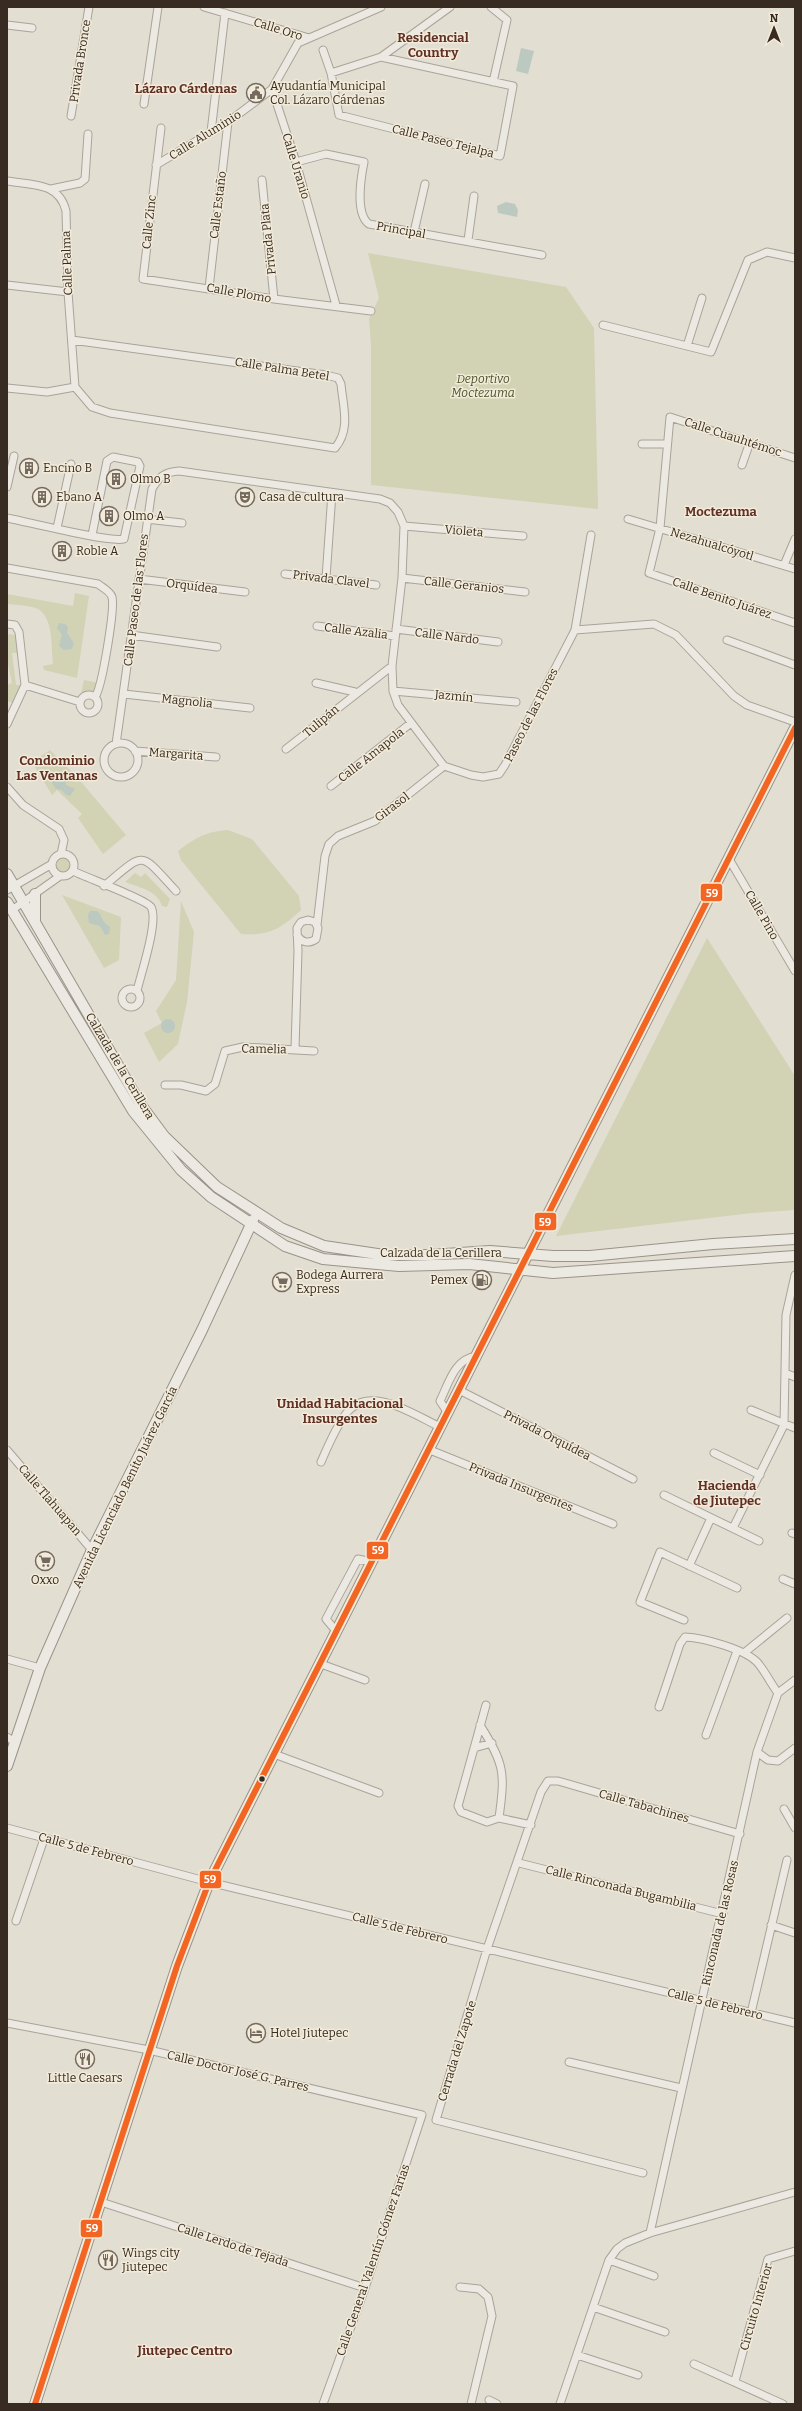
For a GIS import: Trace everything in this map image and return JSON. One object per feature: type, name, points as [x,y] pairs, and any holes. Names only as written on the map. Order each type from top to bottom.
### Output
[{"type":"main road","points":[[35,2404],[177,1966],[209,1882],[321,1664],[336,1631],[430,1450],[440,1427],[461,1391],[528,1254],[795,728]]},
{"type":"main road","name":"Calzada de la Cerillera","points":[[7,874],[11,888],[24,902],[141,1105],[164,1136],[217,1187],[256,1214],[281,1228],[324,1246],[384,1255],[430,1255],[490,1251],[590,1256],[713,1244],[795,1239]]},
{"type":"main road","points":[[35,894],[35,922]]},
{"type":"main road","name":"Calzada de la Cerillera","points":[[10,906],[133,1111],[181,1170],[211,1197],[285,1246],[328,1260],[399,1266],[469,1264],[503,1266],[520,1271],[553,1273],[795,1256]]},
{"type":"main road","points":[[211,1197],[217,1187]]},
{"type":"main road","name":"Avenida Licenciado Benito Juárez García","points":[[7,1766],[11,1739],[40,1668],[92,1550],[202,1330],[250,1224],[256,1214]]},
{"type":"street","name":"Privada Bronce","points":[[71,116],[89,7]]},
{"type":"street","points":[[144,104],[158,7]]},
{"type":"street","name":"Calle Oro","points":[[204,7],[309,38]]},
{"type":"street","points":[[272,89],[298,43],[381,7]]},
{"type":"street","points":[[331,73],[381,57],[450,7]]},
{"type":"street","points":[[491,7],[507,20],[493,82]]},
{"type":"street","points":[[211,132],[225,13]]},
{"type":"street","points":[[7,25],[32,28]]},
{"type":"street","name":"Calle Paseo Tejalpa","points":[[323,50],[331,73],[339,115],[500,156],[513,86],[381,57]]},
{"type":"street","name":"Calle Aluminio","points":[[156,165],[228,122],[272,89]]},
{"type":"street","name":"Calle Uranio","points":[[272,89],[296,162],[336,305]]},
{"type":"street","name":"Calle Estaño","points":[[209,288],[228,122]]},
{"type":"street","name":"Calle Zinc","points":[[143,279],[161,128]]},
{"type":"street","points":[[7,182],[51,188],[80,183],[85,179],[88,134]]},
{"type":"street","name":"Principal","points":[[296,162],[326,154],[364,162],[361,176],[362,217],[369,224],[468,240],[542,255]]},
{"type":"street","name":"Privada Plata","points":[[262,180],[274,300]]},
{"type":"street","points":[[414,232],[425,184]]},
{"type":"street","name":"Calle Palma","points":[[51,188],[63,200],[66,211],[68,292],[75,387]]},
{"type":"street","points":[[468,240],[474,196]]},
{"type":"street","points":[[603,325],[711,352],[748,260],[767,252],[795,258]]},
{"type":"street","name":"Calle Plomo","points":[[143,279],[209,288],[274,300],[336,305],[371,311]]},
{"type":"street","points":[[7,285],[68,292]]},
{"type":"street","points":[[687,346],[702,298]]},
{"type":"street","name":"Calle Palma Betel","points":[[72,340],[326,375],[338,378],[341,384],[345,430],[343,439],[335,448],[110,413],[92,407],[75,387]]},
{"type":"street","points":[[7,388],[47,392],[75,387]]},
{"type":"street","name":"Calle Cuauhtémoc","points":[[667,444],[670,417],[795,458]]},
{"type":"street","points":[[742,465],[750,442]]},
{"type":"street","points":[[642,444],[667,444],[660,528]]},
{"type":"street","points":[[7,487],[14,456]]},
{"type":"street","points":[[7,518],[92,535],[119,540],[126,537],[140,466],[138,462],[113,457],[107,461],[92,535]]},
{"type":"street","points":[[57,528],[71,464]]},
{"type":"street","name":"Calle Paseo de las Flores","points":[[116,744],[124,694],[146,519],[152,489],[159,477],[169,472],[179,471],[380,499],[390,503],[398,512],[404,526],[402,578],[392,666]]},
{"type":"street","points":[[326,578],[332,493]]},
{"type":"street","points":[[146,519],[182,523]]},
{"type":"street","name":"Nezahualcóyotl","points":[[628,519],[795,569]]},
{"type":"street","name":"Violeta","points":[[404,526],[523,536]]},
{"type":"street","name":"Calle Benito Juárez","points":[[660,528],[649,573],[795,623]]},
{"type":"street","points":[[591,535],[575,630],[654,624],[665,628],[676,635],[734,696],[747,705],[795,722]]},
{"type":"street","points":[[784,565],[795,539]]},
{"type":"street","points":[[7,568],[98,584],[112,597],[112,611],[101,686],[95,697],[98,706],[96,711],[90,714],[82,711],[80,702]]},
{"type":"street","name":"Privada Clavel","points":[[285,574],[376,585]]},
{"type":"street","name":"Calle Geranios","points":[[402,578],[525,592]]},
{"type":"street","name":"Orquídea","points":[[139,579],[245,592]]},
{"type":"street","points":[[7,624],[15,625],[19,632],[25,685],[7,724]]},
{"type":"street","name":"Calle Azalia","points":[[316,626],[395,633]]},
{"type":"street","name":"Paseo de las Flores","points":[[444,766],[471,775],[483,777],[499,774],[575,630]]},
{"type":"street","name":"Calle Nardo","points":[[395,633],[498,642]]},
{"type":"street","points":[[131,635],[218,647]]},
{"type":"street","points":[[727,640],[795,664]]},
{"type":"street","points":[[392,666],[392,691],[398,704],[444,766]]},
{"type":"street","name":"Tulipán","points":[[286,749],[355,692],[392,666]]},
{"type":"street","name":"Tulipán","points":[[316,683],[355,692]]},
{"type":"street","points":[[25,685],[80,702]]},
{"type":"street","name":"Jazmín","points":[[392,691],[516,702]]},
{"type":"street","name":"Magnolia","points":[[124,694],[250,708]]},
{"type":"street","points":[[80,702],[86,695],[95,697]]},
{"type":"street","name":"Calle Amapola","points":[[331,786],[411,723]]},
{"type":"street","name":"Margarita","points":[[116,744],[127,744],[135,751],[138,762],[134,772],[124,777],[113,776],[105,768],[104,756],[111,746],[116,744]]},
{"type":"street","name":"Margarita","points":[[135,751],[216,757]]},
{"type":"street","name":"Girasol","points":[[317,925],[325,856],[329,844],[338,836],[375,821],[444,766]]},
{"type":"street","points":[[7,787],[23,805],[59,829],[64,840],[61,854],[55,858],[52,864],[11,888]]},
{"type":"street","points":[[10,906],[24,902],[60,876],[68,875],[73,871],[75,864],[72,857],[61,854]]},
{"type":"street","points":[[104,886],[134,861],[141,859],[148,861],[176,891]]},
{"type":"street","name":"Calle Pino","points":[[729,859],[794,965]]},
{"type":"street","points":[[52,864],[53,869],[60,876]]},
{"type":"street","points":[[73,871],[104,886],[143,900],[151,908],[154,920],[137,991]]},
{"type":"street","points":[[306,942],[297,935],[298,924],[308,920],[318,907]]},
{"type":"street","points":[[298,951],[306,942],[316,939],[319,932],[317,925],[308,920]]},
{"type":"street","name":"Camelia","points":[[295,1050],[298,951],[297,935]]},
{"type":"street","name":"Camelia","points":[[165,1086],[181,1086],[206,1091],[215,1084],[226,1051],[243,1047],[314,1051]]},
{"type":"street","points":[[733,1528],[784,1425],[786,1315],[795,1275]]},
{"type":"street","points":[[448,1413],[440,1402],[457,1367],[466,1358],[477,1356]]},
{"type":"street","points":[[785,1373],[795,1377]]},
{"type":"street","name":"Privada Orquídea","points":[[461,1391],[633,1480]]},
{"type":"street","points":[[321,1462],[346,1414],[354,1406],[372,1400],[388,1403],[440,1427]]},
{"type":"street","points":[[751,1410],[784,1425],[795,1428]]},
{"type":"street","name":"Calle Tlahuapan","points":[[7,1450],[92,1550]]},
{"type":"street","name":"Privada Insurgentes","points":[[430,1450],[613,1524]]},
{"type":"street","points":[[714,1453],[760,1475]]},
{"type":"street","points":[[664,1495],[759,1541]]},
{"type":"street","points":[[689,1566],[711,1518]]},
{"type":"street","points":[[684,1620],[640,1602],[660,1552],[737,1588]]},
{"type":"street","points":[[336,1631],[326,1619],[358,1559],[372,1562]]},
{"type":"street","points":[[783,1579],[795,1584]]},
{"type":"street","points":[[706,1735],[740,1652],[786,1618]]},
{"type":"street","points":[[659,1707],[680,1644],[685,1637],[697,1638],[740,1652],[757,1663],[778,1693],[795,1680]]},
{"type":"street","points":[[7,1659],[40,1668]]},
{"type":"street","points":[[321,1664],[365,1680]]},
{"type":"street","name":"Rinconada de las Rosas","points":[[650,2233],[740,1834],[757,1752],[778,1693]]},
{"type":"street","points":[[486,1705],[458,1806],[461,1812],[478,1820],[487,1822],[499,1818],[531,1825]]},
{"type":"street","points":[[480,1725],[492,1743],[499,1758],[504,1781],[499,1818]]},
{"type":"street","points":[[474,1748],[492,1743]]},
{"type":"street","points":[[757,1752],[768,1760],[778,1761],[795,1748]]},
{"type":"street","points":[[274,1754],[379,1793]]},
{"type":"street","name":"Calle Tabachines","points":[[548,1781],[558,1781],[740,1834]]},
{"type":"street","name":"Cerrada del Zapote","points":[[548,1781],[541,1792],[519,1863],[487,1949],[436,2120],[643,2173]]},
{"type":"street","points":[[784,1809],[795,1828]]},
{"type":"street","name":"Calle 5 de Febrero","points":[[7,1828],[209,1882],[795,2023]]},
{"type":"street","points":[[16,1921],[44,1839]]},
{"type":"street","points":[[751,2013],[787,1860]]},
{"type":"street","name":"Calle Rinconada Bugambilia","points":[[519,1863],[722,1914]]},
{"type":"street","points":[[771,1925],[795,1933]]},
{"type":"street","name":"Calle Doctor José G. Parres","points":[[7,2023],[149,2050],[422,2115]]},
{"type":"street","points":[[569,2062],[682,2088]]},
{"type":"street","name":"Calle General Valentín Gómez Farías","points":[[323,2404],[365,2288],[422,2115]]},
{"type":"street","points":[[562,2403],[609,2260],[617,2249],[625,2243],[650,2233],[795,2192]]},
{"type":"street","name":"Calle Lerdo de Tejada","points":[[101,2202],[365,2288]]},
{"type":"street","name":"Circuito Interior","points":[[735,2380],[768,2259],[795,2251]]},
{"type":"street","points":[[609,2260],[654,2276]]},
{"type":"street","points":[[460,2287],[479,2289],[488,2297],[492,2316],[471,2404]]},
{"type":"street","points":[[593,2307],[665,2332]]},
{"type":"street","points":[[577,2355],[638,2375]]},
{"type":"street","points":[[694,2364],[735,2380],[783,2404]]},
{"type":"street","points":[[489,2400],[497,2404]]},
{"type":"green space","name":"Deportivo Moctezuma","points":[[368,253],[566,287],[594,328],[598,509],[371,485],[371,345],[369,319],[379,298]]},
{"type":"green space","points":[[75,593],[89,596],[77,678],[44,670],[43,666],[53,664],[51,634],[47,619],[43,613],[38,609],[31,607],[7,604],[7,594],[73,606]]},
{"type":"green space","points":[[7,634],[16,635],[18,653],[12,653],[16,685],[22,685],[14,703],[7,701],[7,685],[12,683],[7,659]]},
{"type":"green space","points":[[84,680],[98,683],[93,693],[81,694]]},
{"type":"green space","points":[[50,750],[77,777],[126,835],[103,854],[78,818],[82,814],[57,790],[52,795],[32,762]]},
{"type":"green space","points":[[228,830],[252,839],[299,896],[301,910],[287,922],[274,930],[259,934],[241,934],[181,860],[178,851],[190,842],[207,834]]},
{"type":"green space","points":[[64,857],[70,859],[72,865],[70,871],[64,873],[58,871],[56,865],[58,859]]},
{"type":"green space","points":[[135,873],[141,877],[145,873],[170,899],[167,907],[162,906],[156,896],[147,890],[125,882]]},
{"type":"green space","points":[[62,895],[121,917],[119,960],[104,968]]},
{"type":"green space","points":[[181,901],[194,932],[187,1002],[178,1044],[159,1062],[144,1033],[162,1023],[156,1011],[176,980]]},
{"type":"green space","points":[[707,938],[795,1076],[795,1210],[752,1213],[556,1236]]},
{"type":"shaded area","points":[[521,48],[534,51],[528,74],[516,71]]},
{"type":"shaded area","points":[[506,202],[515,204],[518,210],[517,217],[498,213],[497,206]]},
{"type":"shaded area","points":[[59,623],[65,624],[68,627],[67,633],[74,643],[72,649],[64,650],[59,646],[62,635],[57,628]]},
{"type":"shaded area","points":[[60,773],[65,775],[66,785],[75,789],[70,796],[65,794],[62,790],[56,789],[52,783],[52,777]]},
{"type":"shaded area","points":[[90,911],[97,911],[100,914],[105,923],[110,927],[109,934],[105,935],[100,926],[89,923],[88,915]]},
{"type":"shaded area","points":[[168,1019],[173,1021],[175,1026],[173,1031],[168,1033],[163,1031],[161,1026],[163,1021]]},
{"type":"transit line","name":"59","points":[[35,2404],[177,1966],[209,1882],[795,728]]},
{"type":"place","name":"Ayudantía Municipal Col. Lázaro Cárdenas","points":[[256,93]]},
{"type":"place","name":"Encino B","points":[[29,468]]},
{"type":"place","name":"Olmo B","points":[[116,479]]},
{"type":"place","name":"Ebano A","points":[[42,497]]},
{"type":"place","name":"Casa de cultura","points":[[245,497]]},
{"type":"place","name":"Olmo A","points":[[109,516]]},
{"type":"place","name":"Roble A","points":[[62,551]]},
{"type":"place","name":"Pemex","points":[[482,1280]]},
{"type":"place","name":"Bodega Aurrera Express","points":[[282,1282]]},
{"type":"place","name":"Oxxo","points":[[45,1561]]},
{"type":"place","name":"Hotel Jiutepec","points":[[256,2033]]},
{"type":"place","name":"Little Caesars","points":[[85,2059]]},
{"type":"place","name":"Wings city Jiutepec","points":[[108,2260]]},
{"type":"district","name":"Residencial Country","points":[[433,44]]},
{"type":"district","name":"Lázaro Cárdenas","points":[[186,88]]},
{"type":"district","name":"Moctezuma","points":[[721,511]]},
{"type":"district","name":"Condominio Las Ventanas","points":[[57,768]]},
{"type":"district","name":"Unidad Habitacional Insurgentes","points":[[340,1410]]},
{"type":"district","name":"Hacienda de Jiutepec","points":[[727,1492]]},
{"type":"district","name":"Jiutepec Centro","points":[[185,2350]]}]
